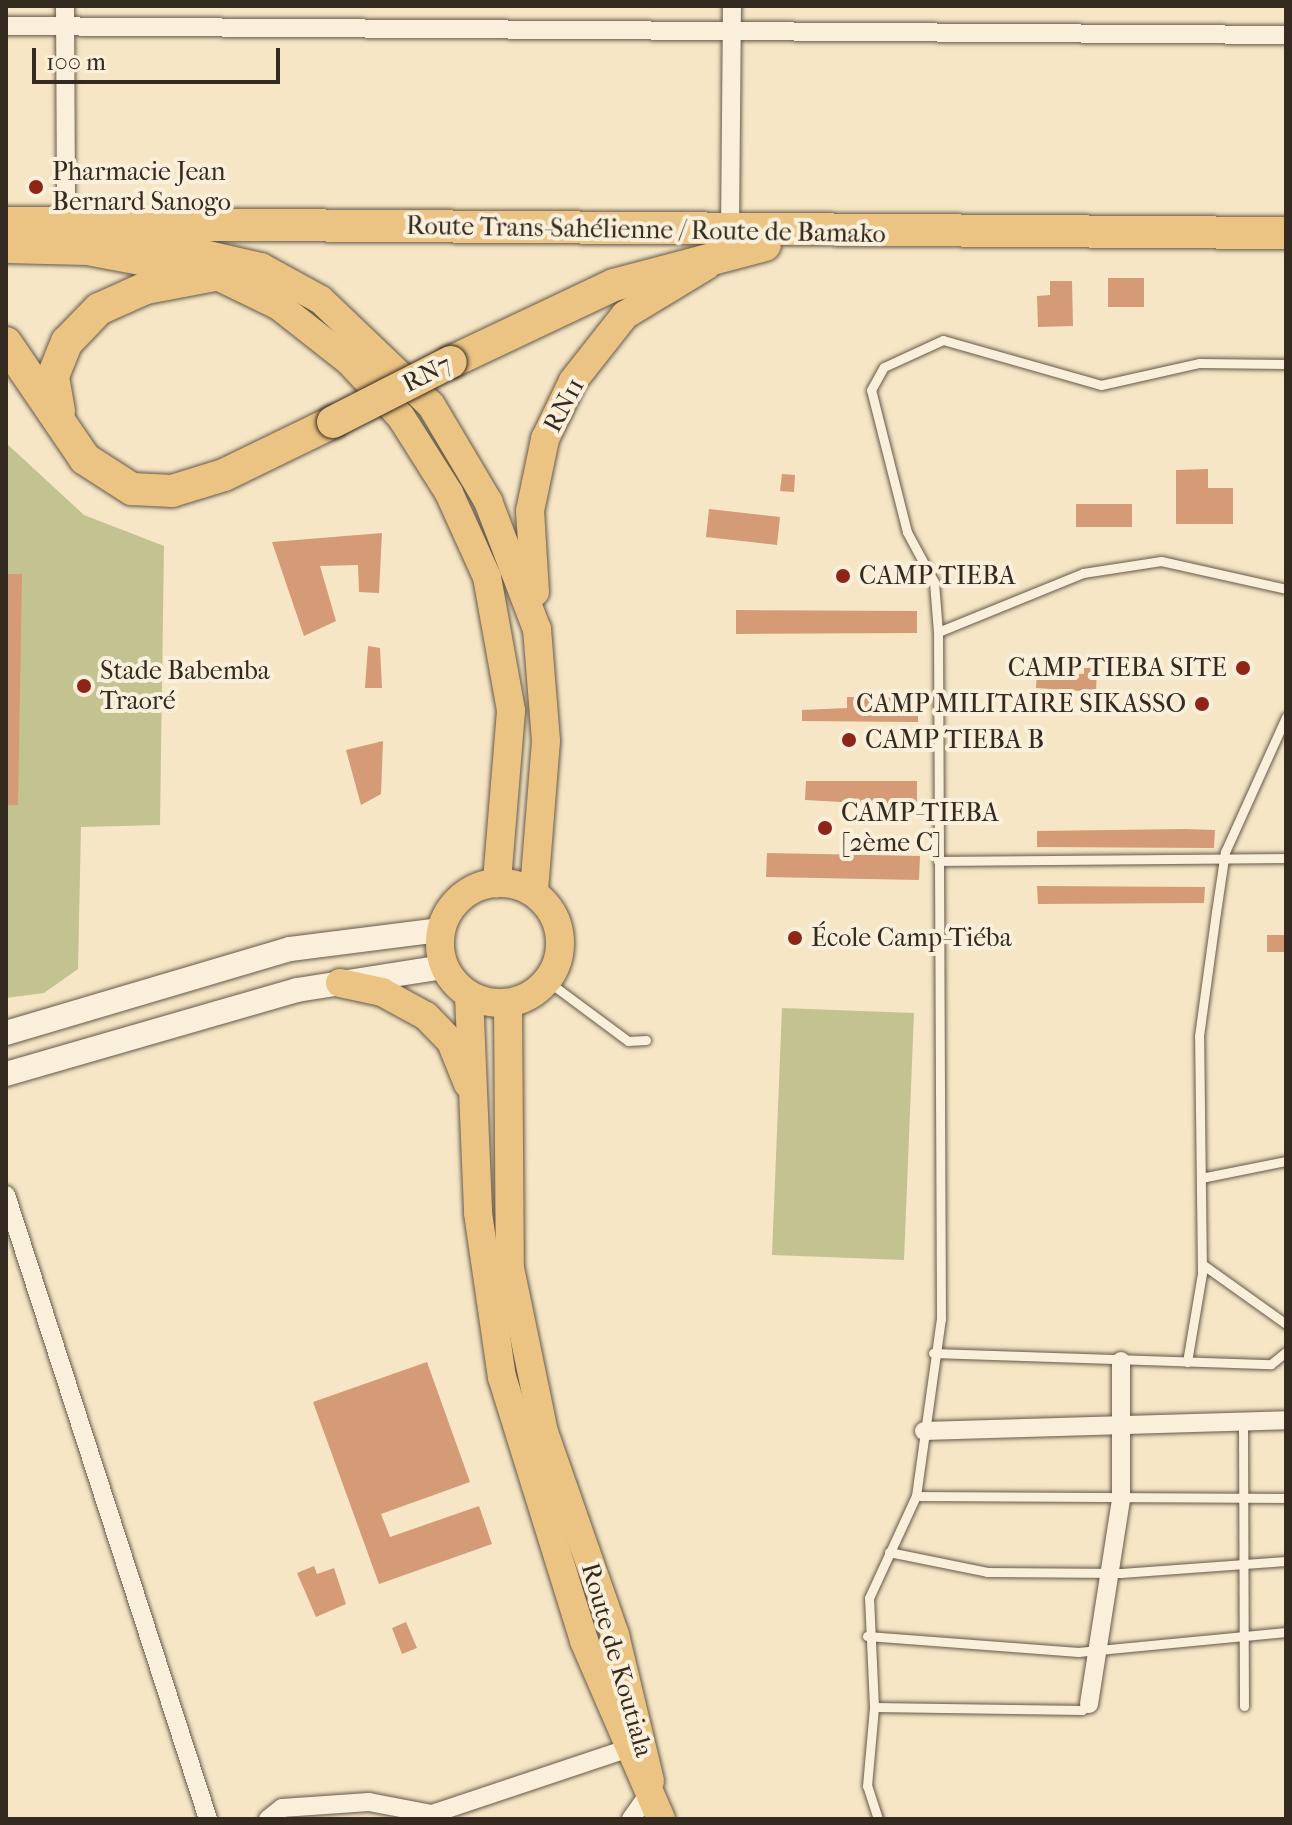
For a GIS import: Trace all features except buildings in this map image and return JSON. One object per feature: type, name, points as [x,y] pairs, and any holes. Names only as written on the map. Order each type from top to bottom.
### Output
[{"type":"highway","name":"Route Trans-Sahélienne / Route de Bamako","points":[[6,223],[729,242]]},
{"type":"highway","name":"Route Trans-Sahélienne / Route de Bamako","points":[[819,233],[1286,233]]},
{"type":"highway","name":"RN7","points":[[6,343],[61,426],[114,481],[172,491],[333,422],[614,285],[729,242],[819,233]]},
{"type":"highway","points":[[61,426],[53,376],[67,342],[99,309],[146,288],[215,275]]},
{"type":"main road","name":"RN11","points":[[66,223],[261,267],[321,300],[377,347],[431,405],[488,501],[537,629]]},
{"type":"main road","name":"RN11","points":[[534,889],[546,741],[530,511],[545,439],[573,381],[625,315],[729,242]]},
{"type":"main road","points":[[6,249],[87,251],[215,275],[279,306],[349,361],[401,417],[449,493],[487,577],[511,711],[497,883]]},
{"type":"main road","points":[[497,883],[534,889],[558,929],[560,949],[546,980],[508,1003],[469,995],[444,967],[441,930],[460,898],[497,883]]},
{"type":"main road","points":[[340,983],[398,998],[451,1042],[468,1079],[476,1156]]},
{"type":"main road","name":"Route de Koutiala","points":[[469,995],[486,1295],[525,1468],[626,1749],[651,1790]]},
{"type":"main road","name":"Route de Koutiala","points":[[508,1003],[505,1189],[513,1283],[544,1432],[615,1635],[647,1748],[651,1790]]},
{"type":"main road","points":[[651,1790],[661,1819]]},
{"type":"street","points":[[65,6],[66,223]]},
{"type":"street","points":[[729,242],[732,6]]},
{"type":"street","points":[[6,26],[1286,35]]},
{"type":"street","points":[[6,1033],[290,949],[441,930]]},
{"type":"street","points":[[6,1074],[230,1008],[340,983],[444,967]]},
{"type":"street","points":[[221,969],[230,1008]]},
{"type":"street","points":[[6,1195],[208,1819]]},
{"type":"street","points":[[1089,1704],[1112,1573],[1121,1499],[1121,1361]]},
{"type":"street","points":[[924,1431],[1286,1420]]},
{"type":"street","points":[[268,1819],[282,1808],[369,1802],[432,1817],[626,1749]]},
{"type":"street","points":[[631,1819],[651,1790]]},
{"type":"lane","points":[[878,1819],[867,1786],[874,1707],[867,1636],[869,1598],[916,1496],[933,1353],[941,1319],[938,632],[934,582],[907,532],[871,390],[884,367],[943,340],[1101,385],[1199,363],[1286,364]]},
{"type":"lane","points":[[938,632],[1083,573],[1161,561],[1286,589]]},
{"type":"lane","points":[[1187,1362],[1202,1264],[1199,1036],[1224,858],[1286,717]]},
{"type":"lane","points":[[938,861],[1286,858]]},
{"type":"lane","points":[[546,980],[628,1041],[646,1040]]},
{"type":"lane","points":[[1201,1178],[1286,1161]]},
{"type":"lane","points":[[1202,1264],[1286,1324]]},
{"type":"lane","points":[[933,1353],[1271,1364],[1286,1352]]},
{"type":"lane","points":[[1243,1423],[1244,1706]]},
{"type":"lane","points":[[916,1496],[1286,1498]]},
{"type":"lane","points":[[889,1552],[987,1572],[1112,1573],[1286,1561]]},
{"type":"lane","points":[[867,1636],[1032,1652],[1286,1632]]},
{"type":"lane","points":[[874,1707],[1082,1710],[1089,1704]]},
{"type":"green space","name":"Stade Babemba Traoré","points":[[6,443],[84,515],[164,546],[160,825],[81,827],[78,969],[44,993],[6,998]]},
{"type":"green space","points":[[782,1008],[914,1013],[904,1260],[772,1255]]},
{"type":"place","name":"Pharmacie Jean Bernard Sanogo","points":[[36,187]]},
{"type":"place","name":"CAMP TIEBA","points":[[843,576]]},
{"type":"place","name":"CAMP TIEBA SITE","points":[[1243,668]]},
{"type":"place","name":"Stade Babemba Traoré","points":[[84,686]]},
{"type":"place","name":"CAMP MILITAIRE SIKASSO","points":[[1202,704]]},
{"type":"place","name":"CAMP TIEBA B","points":[[849,740]]},
{"type":"place","name":"CAMP-TIEBA [2ème C]","points":[[825,828]]},
{"type":"place","name":"École Camp-Tiéba","points":[[795,938]]}]
